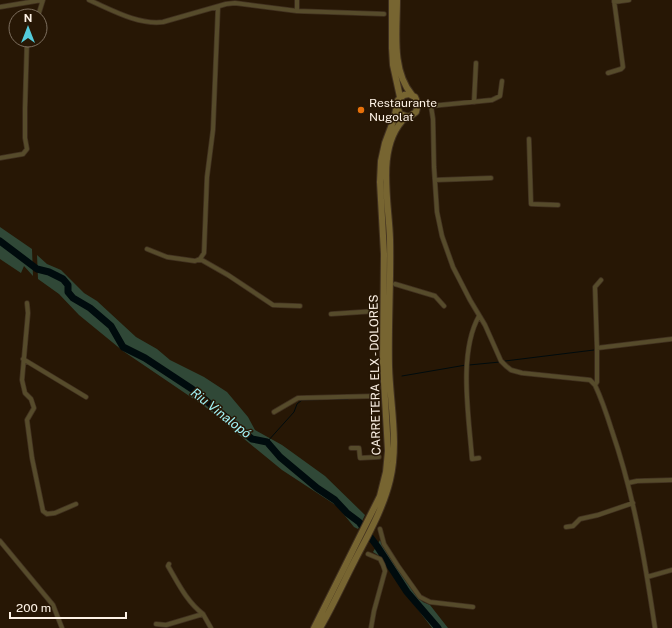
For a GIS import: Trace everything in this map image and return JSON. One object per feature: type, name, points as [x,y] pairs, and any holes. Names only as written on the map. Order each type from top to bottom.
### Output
[{"type":"main road","points":[[392,0],[393,65],[400,97]]},
{"type":"main road","points":[[398,0],[397,34],[402,81],[417,101],[418,108],[412,116],[406,117],[400,114],[396,104],[400,97],[404,95],[412,95]]},
{"type":"main road","name":"CARRETERA ELX - DOLORES","points":[[374,515],[384,484],[388,451],[383,364],[384,254],[380,170],[384,147],[397,107]]},
{"type":"main road","name":"CARRETERA ELX - DOLORES","points":[[320,628],[390,482],[394,453],[389,367],[388,320],[390,256],[386,170],[389,152],[394,136],[403,119],[406,117]]},
{"type":"main road","name":"CARRETERA ELX - DOLORES","points":[[314,628],[359,546]]},
{"type":"street","points":[[0,7],[43,0]]},
{"type":"street","points":[[89,0],[144,22],[154,23],[235,3],[297,11],[384,14]]},
{"type":"street","points":[[297,0],[297,11]]},
{"type":"street","points":[[608,74],[621,70],[623,67],[614,1],[629,0]]},
{"type":"street","points":[[147,249],[167,257],[195,262],[200,259],[204,253],[208,177],[213,130],[218,7]]},
{"type":"street","points":[[0,158],[23,154],[27,149],[25,138],[27,48]]},
{"type":"street","points":[[474,102],[476,63]]},
{"type":"street","points":[[502,81],[500,96],[492,100],[431,106],[433,119],[437,212],[442,236],[448,254],[470,300],[480,316],[501,360],[506,366],[511,370],[522,373],[590,380],[595,385],[608,419],[633,503],[655,628]]},
{"type":"street","points":[[529,139],[531,204],[558,205]]},
{"type":"street","points":[[435,180],[491,178]]},
{"type":"street","points":[[200,259],[228,275],[273,305],[300,306]]},
{"type":"street","points":[[595,385],[597,382],[595,287],[601,280]]},
{"type":"street","points":[[394,284],[435,296],[444,306]]},
{"type":"street","points":[[27,303],[28,312],[22,380],[24,393],[31,399],[34,408],[27,420],[32,458],[43,511],[47,514],[55,514],[76,504]]},
{"type":"street","points":[[331,314],[376,311]]},
{"type":"street","points":[[479,458],[472,459],[467,366],[469,345],[475,324],[480,316]]},
{"type":"street","points":[[597,348],[672,339]]},
{"type":"street","points":[[23,359],[86,397]]},
{"type":"street","points":[[274,412],[298,398],[377,396]]},
{"type":"street","points":[[351,448],[359,448],[360,458],[380,456]]},
{"type":"street","points":[[628,483],[637,481],[672,480]]},
{"type":"street","points":[[566,527],[573,526],[580,519],[598,515],[633,503]]},
{"type":"street","points":[[380,529],[384,544],[420,596],[430,602],[473,607]]},
{"type":"street","points":[[0,541],[53,605],[62,628]]},
{"type":"street","points":[[368,554],[380,559],[385,571],[371,628]]},
{"type":"street","points":[[169,564],[168,566],[183,593],[203,614],[211,628]]},
{"type":"street","points":[[647,577],[672,570]]},
{"type":"street","points":[[156,624],[166,625],[203,614]]},
{"type":"green space","points":[[0,227],[32,249],[33,276],[24,266],[21,273],[0,259]]},
{"type":"green space","points":[[37,255],[47,264],[61,270],[84,293],[97,301],[136,337],[157,349],[170,360],[204,377],[227,392],[248,417],[255,430],[282,445],[325,476],[365,515],[358,529],[354,527],[337,506],[282,470],[204,406],[123,351],[79,315],[59,294],[38,279]]},
{"type":"green space","points":[[380,540],[413,591],[423,602],[430,605],[448,628],[432,628],[400,586],[381,557],[373,552]]},
{"type":"waterway","name":"Riu Vinalopó","points":[[0,241],[37,269],[49,272],[63,279],[68,285],[68,292],[73,298],[90,308],[111,326],[123,347],[145,358],[192,389],[252,439],[267,442],[280,457],[317,488],[335,500],[347,513],[359,522],[377,546],[407,592],[438,628]]},
{"type":"waterway","points":[[505,361],[594,350]]},
{"type":"waterway","points":[[469,365],[500,362]]},
{"type":"waterway","points":[[402,376],[466,365]]},
{"type":"waterway","points":[[267,442],[294,412],[297,404],[302,400],[348,399]]},
{"type":"place","name":"Restaurante Nugolat","points":[[361,110]]}]
